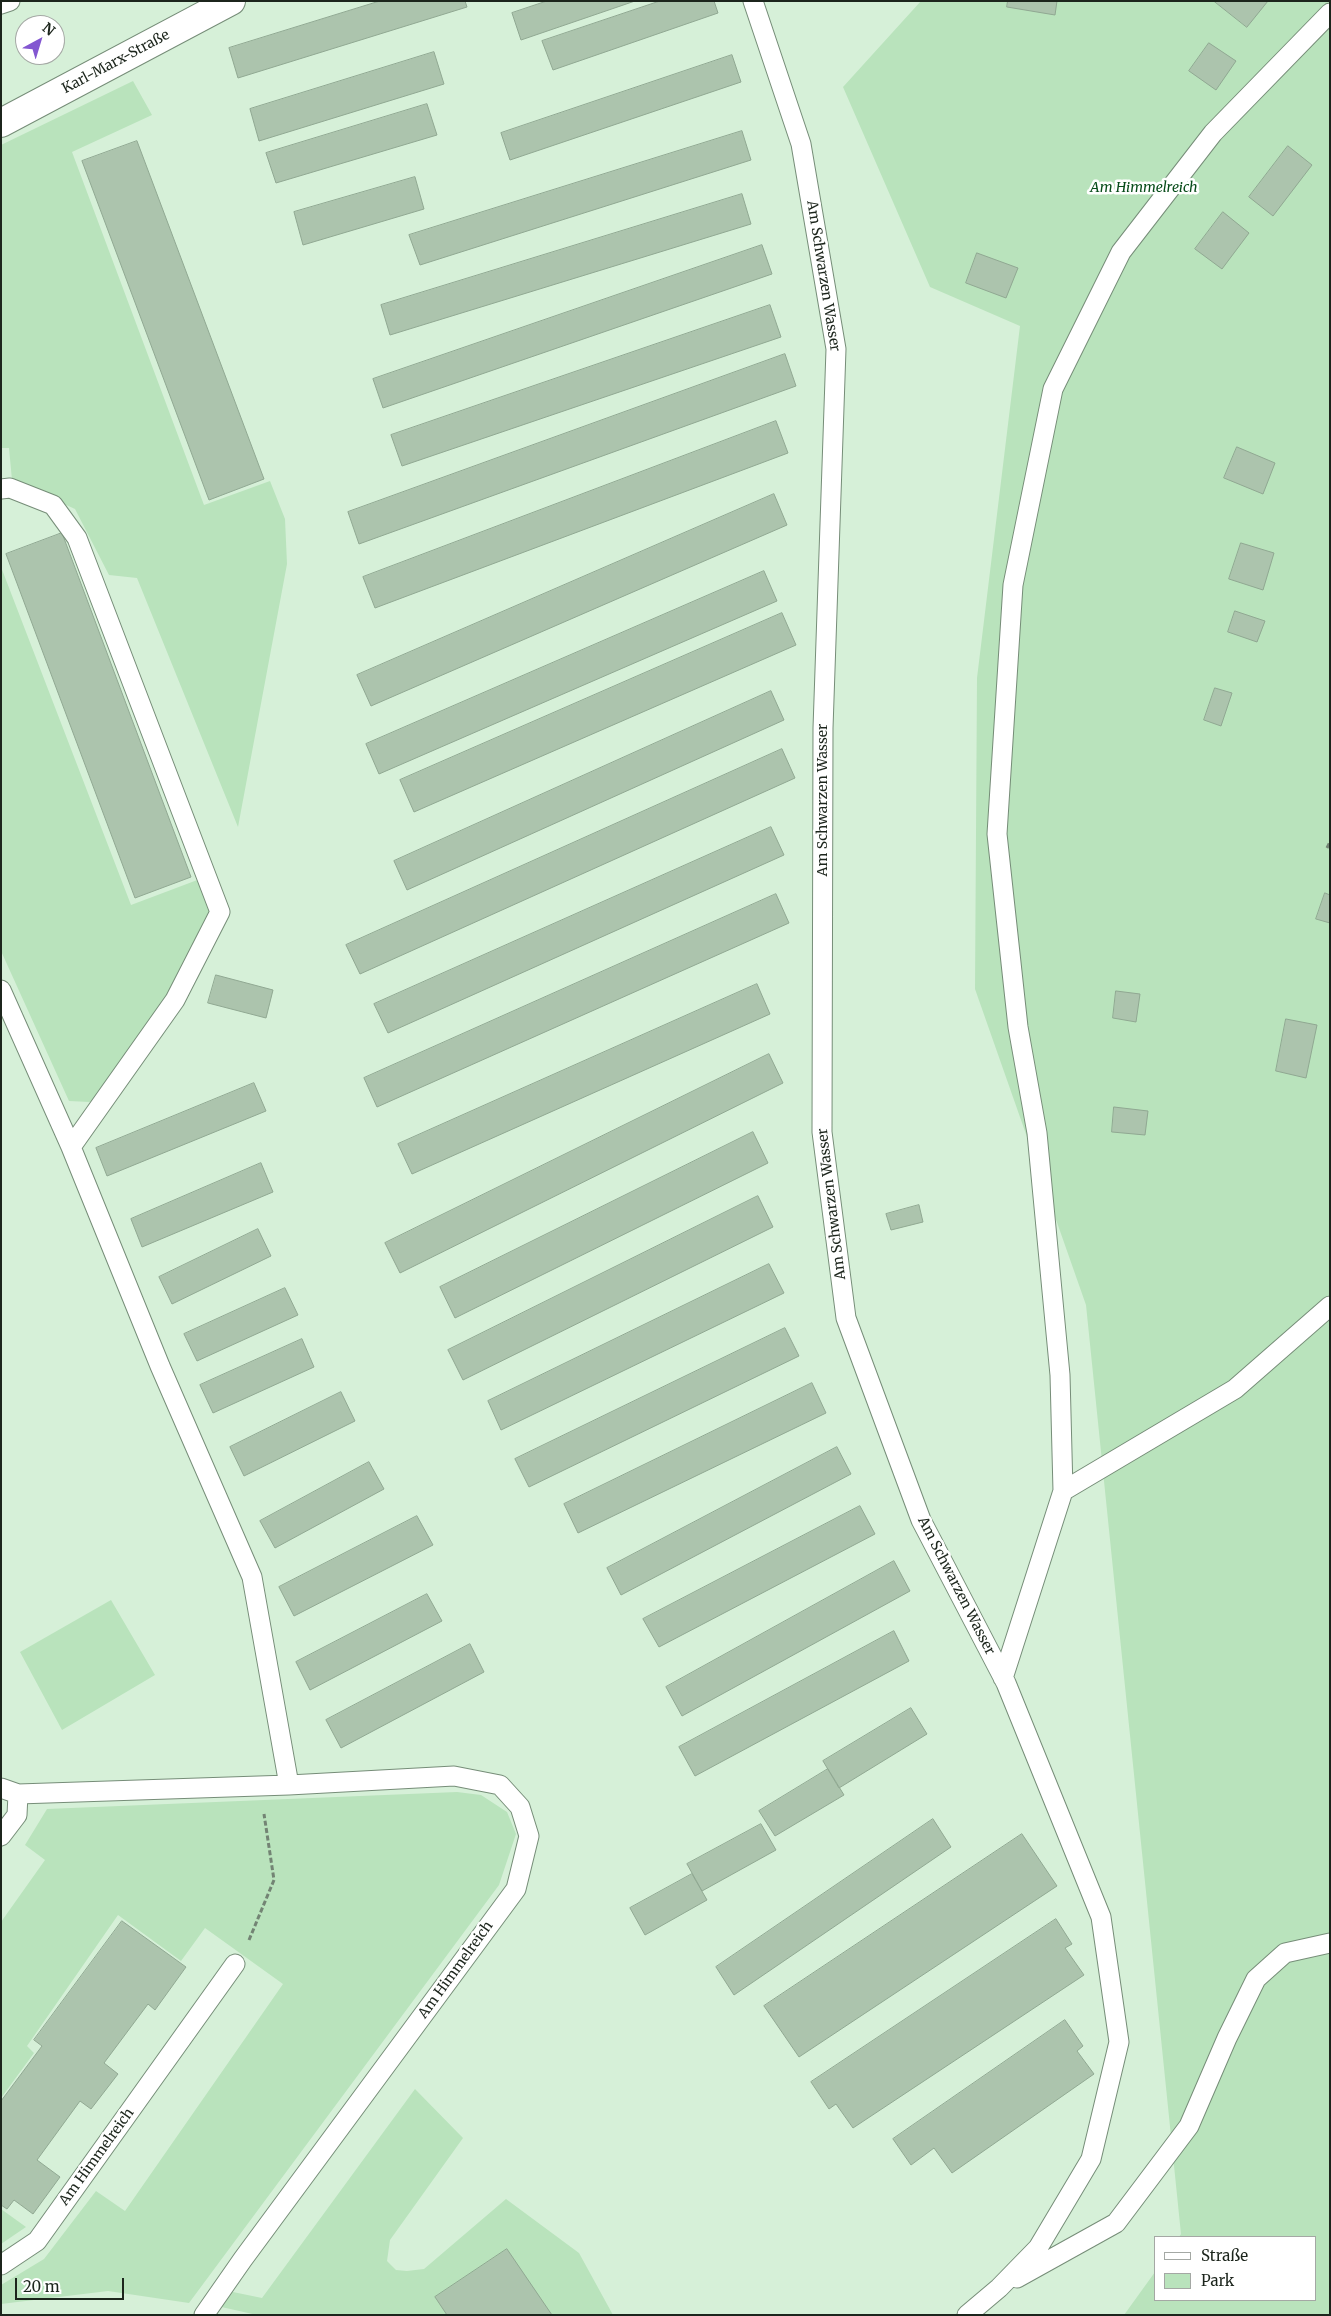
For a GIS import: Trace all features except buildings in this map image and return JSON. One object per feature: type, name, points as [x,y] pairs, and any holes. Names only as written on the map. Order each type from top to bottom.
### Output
[{"type":"street","name":"Karl-Marx-Straße","points":[[1,123],[231,1]]},
{"type":"lane","points":[[1,4],[10,1]]},
{"type":"lane","name":"Am Schwarzen Wasser","points":[[753,1],[801,144],[836,349],[823,728],[822,1132],[846,1318],[922,1520],[1003,1678],[1101,1916],[1119,2042],[1091,2159],[1038,2248],[999,2288],[967,2315]]},
{"type":"lane","points":[[1003,1678],[1063,1491],[1060,1375],[1037,1133],[1018,1027],[997,834],[1013,585],[1053,389],[1121,252],[1213,133],[1330,14]]},
{"type":"lane","points":[[1,489],[10,488],[53,505],[77,538],[220,912],[175,1000],[71,1147]]},
{"type":"lane","points":[[1,990],[71,1147],[160,1366],[252,1576],[289,1786]]},
{"type":"lane","points":[[1063,1491],[1235,1389],[1330,1306]]},
{"type":"lane","name":"Am Himmelreich","points":[[9,1791],[289,1786],[454,1776],[500,1785],[520,1807],[529,1836],[516,1889],[243,2258],[204,2315]]},
{"type":"lane","points":[[1,1836],[16,1815],[9,1791]]},
{"type":"lane","points":[[999,2288],[1116,2223],[1189,2126],[1227,2038],[1256,1979],[1285,1953],[1330,1943]]},
{"type":"lane","name":"Am Himmelreich","points":[[1,2266],[37,2242],[235,1964]]},
{"type":"path","points":[[1327,848],[1330,842]]},
{"type":"path","points":[[235,1964],[255,1930],[274,1880],[261,1786]]},
{"type":"green space","name":"Am Himmelreich","points":[[921,1],[1330,1],[1330,2315],[1124,2315],[1154,2273],[1154,2301],[1316,2301],[1316,2236],[1180,2236],[1181,2234],[1086,1305],[975,989],[977,678],[1020,326],[930,287],[843,87]]},
{"type":"green space","points":[[133,81],[152,115],[72,152],[204,505],[270,481],[285,519],[287,564],[238,827],[137,578],[109,575],[75,509],[12,480],[9,448],[1,448],[1,145]]},
{"type":"green space","points":[[1,567],[131,905],[200,879],[211,910],[174,991],[102,1096],[90,1102],[69,1101],[1,951]]},
{"type":"green space","points":[[111,1600],[155,1675],[62,1730],[20,1652]]},
{"type":"green space","points":[[457,1792],[481,1795],[507,1812],[516,1834],[499,1885],[189,2303],[108,2291],[1,2304],[1,2285],[44,2259],[96,2191],[125,2211],[283,1984],[205,1928],[181,1961],[118,1915],[27,2046],[34,2053],[1,2098],[1,1922],[45,1860],[25,1845],[47,1809]]},
{"type":"green space","points":[[415,2089],[463,2138],[390,2240],[387,2261],[396,2270],[424,2269],[506,2199],[579,2253],[613,2315],[257,2315],[217,2306],[228,2291],[262,2298]]},
{"type":"green space","points":[[1,2209],[26,2227],[1,2244]]}]
